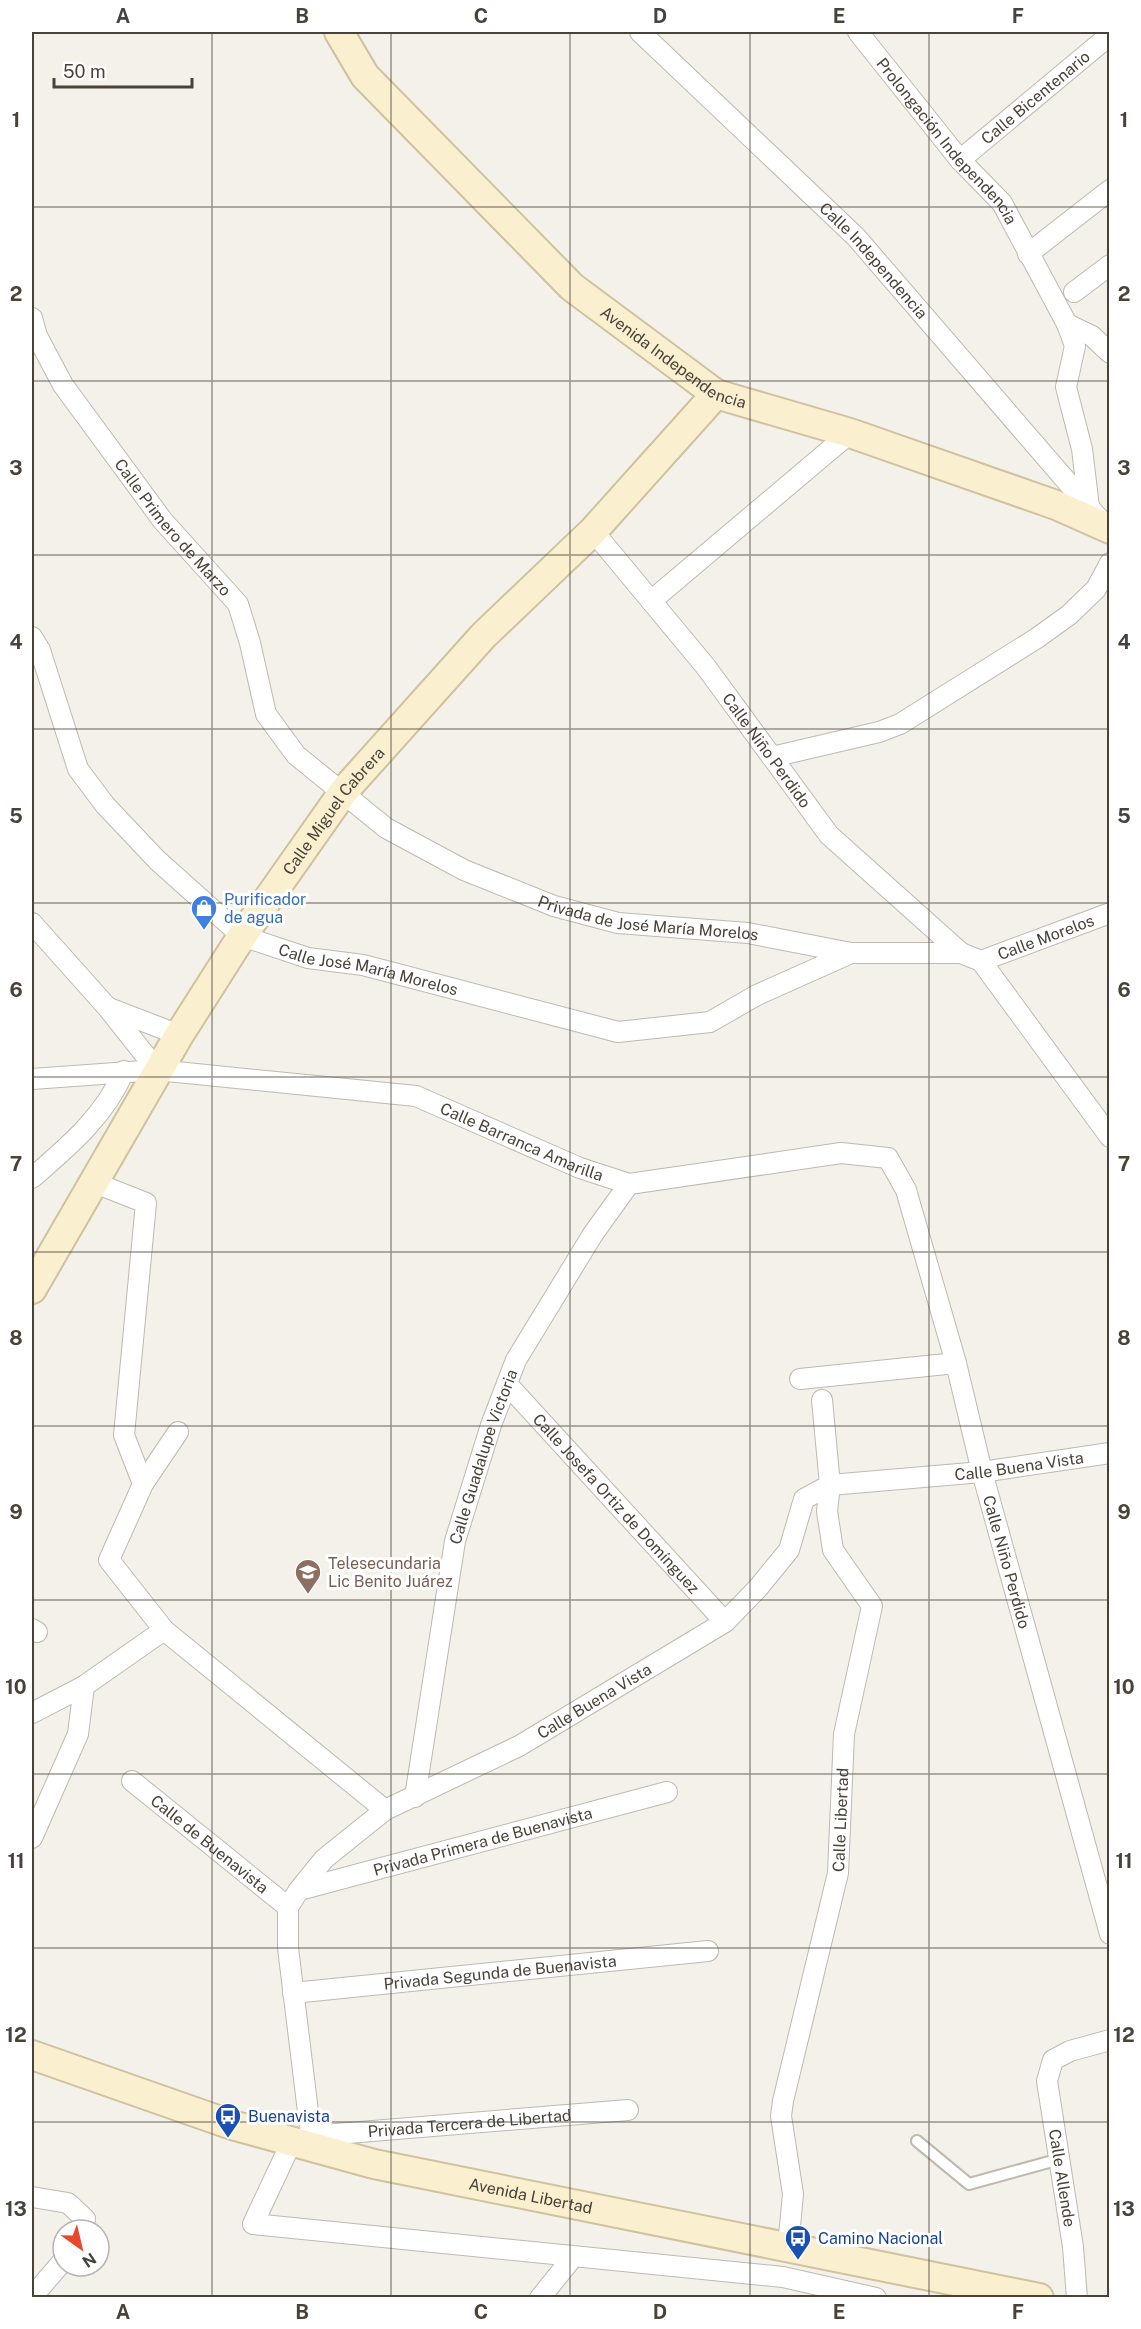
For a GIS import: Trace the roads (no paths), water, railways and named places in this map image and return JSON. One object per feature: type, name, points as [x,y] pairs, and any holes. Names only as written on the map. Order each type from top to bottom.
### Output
[{"type":"street","name":"Avenida Independencia","points":[[339,32],[365,76],[572,287],[716,393],[850,434],[1102,521]]},
{"type":"street","name":"Calle Independencia","points":[[640,32],[856,237],[1102,521]]},
{"type":"street","name":"Prolongación Independencia","points":[[858,32],[960,160],[1002,203],[1028,254]]},
{"type":"street","name":"Calle Bicentenario","points":[[960,160],[1110,35]]},
{"type":"street","points":[[1102,521],[1066,387],[1075,346],[1067,324],[1028,254],[1110,190]]},
{"type":"street","points":[[1074,292],[1110,265]]},
{"type":"street","name":"Calle Primero de Marzo","points":[[32,318],[37,336],[63,385],[163,521],[238,604],[250,643],[266,714],[296,755],[344,792]]},
{"type":"street","points":[[1067,324],[1092,336],[1110,353]]},
{"type":"street","name":"Calle Miguel Cabrera","points":[[32,1289],[95,1183],[157,1070],[242,936],[344,792],[483,636],[593,531],[716,393]]},
{"type":"street","points":[[651,601],[850,434]]},
{"type":"street","name":"Calle Niño Perdido","points":[[593,531],[706,667],[829,835],[961,953]]},
{"type":"street","points":[[772,757],[879,732],[900,724],[1037,638],[1069,615],[1096,589],[1110,563]]},
{"type":"street","name":"Calle José María Morelos","points":[[32,637],[40,650],[78,769],[105,805],[157,860],[242,936],[308,958],[363,965],[618,1032],[710,1022],[757,995],[851,953]]},
{"type":"street","name":"Privada de José María Morelos","points":[[344,792],[386,828],[464,870],[554,906],[618,923],[748,933],[851,953],[961,953],[981,962]]},
{"type":"street","name":"Calle Morelos","points":[[981,962],[1110,913]]},
{"type":"street","points":[[32,923],[107,1007],[157,1070]]},
{"type":"street","points":[[981,962],[1110,1137]]},
{"type":"street","points":[[107,1007],[179,1035]]},
{"type":"street","name":"Calle Barranca Amarilla","points":[[32,1079],[157,1070],[416,1096],[580,1168],[628,1184],[841,1153],[888,1158]]},
{"type":"street","points":[[32,1178],[78,1139],[116,1091],[124,1071]]},
{"type":"street","name":"Calle Niño Perdido","points":[[888,1158],[906,1190],[956,1363],[982,1472],[1110,1934]]},
{"type":"street","points":[[95,1183],[146,1203],[124,1435],[143,1484]]},
{"type":"street","name":"Calle Guadalupe Victoria","points":[[416,1797],[455,1541],[491,1425],[516,1360],[593,1234],[628,1184]]},
{"type":"street","points":[[800,1378],[956,1363]]},
{"type":"street","name":"Calle Josefa Ortiz de Domínguez","points":[[507,1384],[725,1622]]},
{"type":"street","name":"Calle Libertad","points":[[788,2247],[793,2194],[781,2116],[838,1873],[844,1734],[872,1606],[833,1550],[827,1511],[830,1485],[822,1400]]},
{"type":"street","points":[[178,1432],[143,1484],[109,1560],[164,1630],[385,1810]]},
{"type":"street","name":"Calle Buena Vista","points":[[288,1907],[324,1859],[385,1810],[519,1746],[725,1622],[758,1588],[789,1550],[804,1499],[830,1485],[982,1472],[1110,1453]]},
{"type":"street","points":[[32,1713],[84,1686],[164,1630]]},
{"type":"street","points":[[32,1838],[78,1734],[84,1686]]},
{"type":"street","name":"Calle de Buenavista","points":[[132,1781],[288,1907]]},
{"type":"street","name":"Privada Primera de Buenavista","points":[[299,1890],[667,1792]]},
{"type":"street","points":[[288,1907],[288,1948],[304,2141],[253,2224],[783,2277],[876,2298]]},
{"type":"street","name":"Privada Segunda de Buenavista","points":[[293,1993],[708,1951]]},
{"type":"street","name":"Calle Allende","points":[[1077,2298],[1073,2247],[1047,2081],[1053,2060],[1070,2051],[1110,2040]]},
{"type":"street","name":"Avenida Libertad","points":[[32,2055],[232,2125],[304,2141],[374,2164],[1039,2298]]},
{"type":"street","name":"Privada Tercera de Libertad","points":[[304,2141],[628,2110]]},
{"type":"street","points":[[32,2197],[68,2203],[79,2218]]},
{"type":"street","points":[[540,2298],[573,2257]]},
{"type":"street","points":[[32,2296],[51,2275]]},
{"type":"lane","points":[[917,2141],[969,2184],[1060,2159]]},
{"type":"place","name":"Purificador de agua","points":[[204,931]]},
{"type":"place","name":"Telesecundaria Lic Benito Juárez","points":[[308,1595]]},
{"type":"place","name":"Buenavista","points":[[228,2139]]},
{"type":"place","name":"Camino Nacional","points":[[798,2261]]}]
